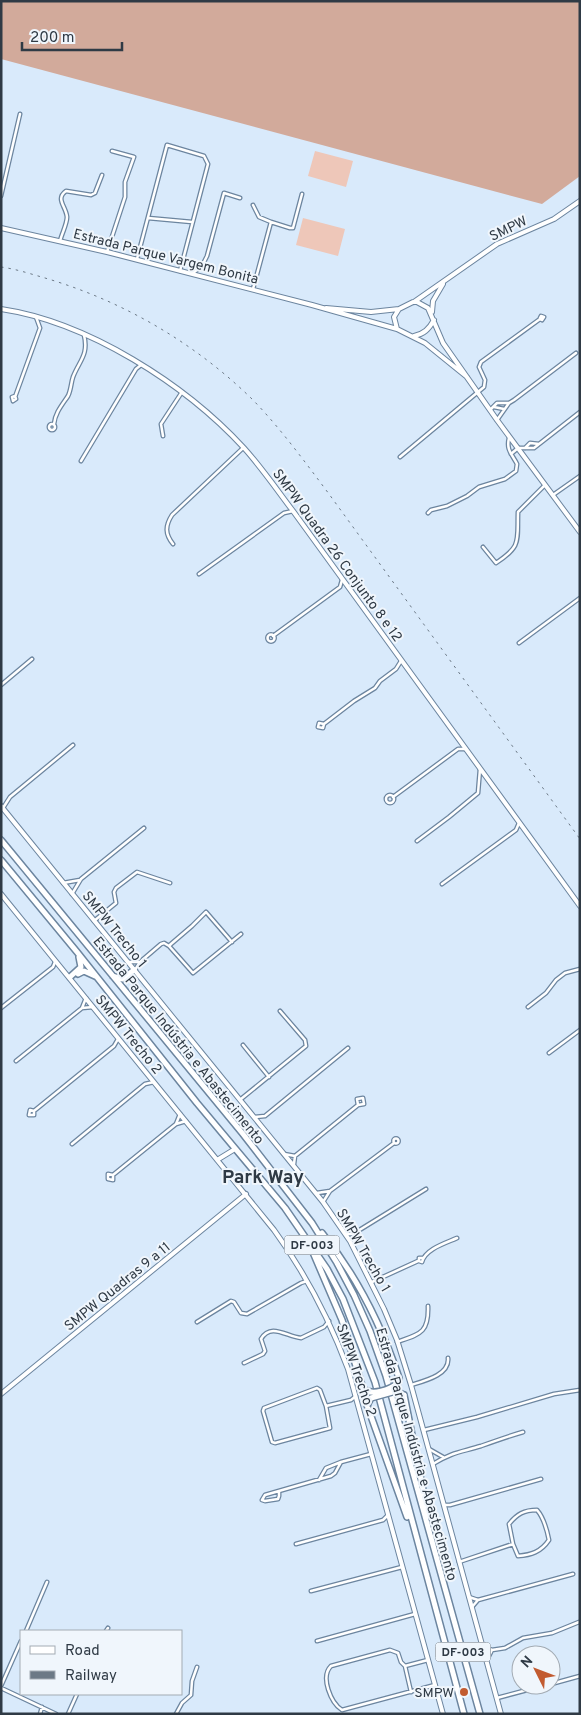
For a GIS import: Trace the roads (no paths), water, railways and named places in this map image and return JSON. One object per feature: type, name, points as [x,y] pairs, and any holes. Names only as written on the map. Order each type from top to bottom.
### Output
[{"type":"highway","name":"Estrada Parque Indústria e Abastecimento","points":[[1,840],[243,1134],[312,1223],[337,1263],[370,1331],[386,1376],[480,1714]]},
{"type":"highway","name":"Estrada Parque Indústria e Abastecimento","points":[[1,860],[285,1208],[327,1269],[343,1299],[362,1344],[377,1391],[464,1714]]},
{"type":"highway","points":[[71,978],[81,967],[77,952]]},
{"type":"highway","points":[[71,978],[82,971],[97,976]]},
{"type":"highway","points":[[111,975],[122,978],[135,971]]},
{"type":"highway","points":[[126,993],[126,980],[135,971]]},
{"type":"highway","points":[[311,1244],[312,1251],[342,1320],[363,1389],[371,1393],[390,1388],[398,1383],[399,1378],[392,1356],[360,1292],[328,1240],[312,1223]]},
{"type":"highway","points":[[416,1540],[367,1404],[371,1398],[399,1391],[404,1394],[431,1535]]},
{"type":"street","points":[[1,196],[20,114]]},
{"type":"street","points":[[137,260],[168,145],[204,156],[208,164],[180,271]]},
{"type":"street","points":[[107,252],[124,197],[125,182],[134,157],[112,151]]},
{"type":"street","points":[[60,240],[67,218],[61,201],[62,194],[66,191],[95,194],[102,175]]},
{"type":"street","points":[[191,274],[202,266],[207,256],[224,193],[240,198]]},
{"type":"street","points":[[252,205],[259,217],[293,228],[302,194]]},
{"type":"street","name":"SMPW","points":[[413,302],[497,244],[554,219],[580,200]]},
{"type":"street","points":[[148,218],[192,222]]},
{"type":"street","points":[[253,290],[271,222]]},
{"type":"street","name":"Estrada Parque Vargem Bonita","points":[[1,228],[60,240],[324,308],[397,329],[413,336],[436,351],[467,378]]},
{"type":"street","points":[[202,266],[204,277]]},
{"type":"street","name":"SMPW","points":[[431,314],[433,301],[448,279]]},
{"type":"street","name":"Estrada Parque Vargem Bonita","points":[[324,308],[371,312],[398,309],[413,302],[425,305],[434,320],[443,343],[580,532]]},
{"type":"street","name":"SMPW Quadra 26 Conjunto 8 e 12","points":[[1,309],[36,317],[84,334],[136,362],[182,392],[202,408],[244,448],[288,504],[580,906]]},
{"type":"street","points":[[397,329],[394,317],[398,309]]},
{"type":"street","points":[[15,397],[40,328],[36,317]]},
{"type":"street","points":[[400,457],[484,387],[485,382],[479,367],[480,363],[540,319]]},
{"type":"street","points":[[413,336],[423,334],[434,320]]},
{"type":"street","points":[[54,424],[54,418],[69,394],[75,372],[82,361],[86,348],[84,334]]},
{"type":"street","points":[[497,420],[509,403],[576,353]]},
{"type":"street","points":[[136,362],[136,368]]},
{"type":"street","points":[[81,461],[136,368],[141,365]]},
{"type":"street","points":[[163,436],[160,428],[162,422],[182,392]]},
{"type":"street","points":[[492,409],[497,403],[509,403]]},
{"type":"street","points":[[492,409],[504,409]]},
{"type":"street","points":[[511,454],[518,448],[534,448],[580,412]]},
{"type":"street","points":[[428,513],[431,510],[447,506],[467,496],[479,487],[505,479],[516,471],[518,464],[507,446],[510,437]]},
{"type":"street","points":[[526,448],[530,443],[539,444]]},
{"type":"street","points":[[173,544],[168,538],[166,530],[172,515],[244,448]]},
{"type":"street","points":[[553,495],[580,476]]},
{"type":"street","points":[[483,547],[496,563],[509,554],[515,547],[518,512],[545,485]]},
{"type":"street","points":[[198,574],[284,512],[288,504]]},
{"type":"street","points":[[284,512],[293,511]]},
{"type":"street","points":[[273,636],[340,587],[342,580]]},
{"type":"street","points":[[340,587],[349,588]]},
{"type":"street","points":[[519,643],[580,598]]},
{"type":"street","points":[[1,685],[32,659]]},
{"type":"street","points":[[398,668],[401,661]]},
{"type":"street","points":[[324,724],[375,688],[380,681],[398,668],[406,667]]},
{"type":"street","points":[[393,797],[458,749],[461,742]]},
{"type":"street","points":[[2,805],[73,745]]},
{"type":"street","points":[[458,749],[465,749]]},
{"type":"street","points":[[417,841],[478,793],[480,769]]},
{"type":"street","points":[[2,805],[8,800]]},
{"type":"street","name":"SMPW Trecho 1","points":[[2,805],[63,883],[262,1125],[323,1202],[350,1241],[384,1309],[411,1385],[501,1714]]},
{"type":"street","points":[[442,884],[516,830],[519,823]]},
{"type":"street","points":[[72,894],[81,879],[144,828]]},
{"type":"street","points":[[516,830],[524,830]]},
{"type":"street","points":[[94,921],[116,903],[114,892],[116,888],[137,872],[170,883]]},
{"type":"street","points":[[63,883],[81,879]]},
{"type":"street","name":"SMPW Trecho 2","points":[[1,894],[246,1194],[274,1230],[308,1281],[332,1328],[358,1402],[443,1714]]},
{"type":"street","points":[[168,946],[206,912],[232,942]]},
{"type":"street","points":[[135,971],[140,962],[162,943],[168,946],[193,973],[241,934]]},
{"type":"street","points":[[53,967],[55,960]]},
{"type":"street","points":[[128,962],[140,962]]},
{"type":"street","points":[[1,1008],[53,967],[60,966]]},
{"type":"street","points":[[528,1007],[546,993],[556,980],[565,973],[580,969]]},
{"type":"street","points":[[16,1061],[82,1008],[86,998]]},
{"type":"street","points":[[82,1008],[93,1007]]},
{"type":"street","points":[[241,1099],[306,1046],[305,1040],[280,1011]]},
{"type":"street","points":[[549,1053],[580,1030]]},
{"type":"street","points":[[114,1046],[118,1038]]},
{"type":"street","points":[[34,1111],[114,1046],[123,1043]]},
{"type":"street","points":[[243,1045],[269,1076]]},
{"type":"street","points":[[262,1125],[264,1117],[348,1048]]},
{"type":"street","points":[[72,1144],[145,1084],[149,1076]]},
{"type":"street","points":[[145,1084],[154,1082]]},
{"type":"street","points":[[294,1166],[295,1156],[358,1105]]},
{"type":"street","points":[[176,1124],[180,1113]]},
{"type":"street","points":[[255,1117],[264,1117]]},
{"type":"street","points":[[113,1175],[176,1124],[186,1121]]},
{"type":"street","points":[[323,1202],[330,1191],[394,1143]]},
{"type":"street","points":[[217,1160],[235,1149]]},
{"type":"street","points":[[284,1154],[295,1156]]},
{"type":"street","points":[[345,1234],[353,1234],[426,1188]]},
{"type":"street","points":[[316,1193],[330,1191]]},
{"type":"street","name":"SMPW Quadras 9 a 11","points":[[1,1394],[246,1194]]},
{"type":"street","points":[[350,1241],[353,1234]]},
{"type":"street","points":[[372,1282],[419,1261],[419,1258],[423,1258],[430,1251],[457,1238]]},
{"type":"street","points":[[301,1283],[305,1276]]},
{"type":"street","points":[[197,1322],[231,1301],[234,1302],[241,1313],[247,1314],[301,1283],[308,1281]]},
{"type":"street","points":[[397,1342],[417,1335],[424,1329],[429,1320],[428,1306]]},
{"type":"street","points":[[324,1328],[329,1322]]},
{"type":"street","points":[[244,1363],[264,1354],[261,1340],[266,1333],[276,1331],[301,1338],[324,1328],[332,1328]]},
{"type":"street","points":[[411,1385],[436,1376],[447,1367],[449,1364],[448,1358]]},
{"type":"street","points":[[317,1388],[320,1390],[326,1406],[329,1428],[272,1442],[263,1411],[266,1408],[317,1388]]},
{"type":"street","points":[[423,1430],[477,1418],[554,1394],[580,1390]]},
{"type":"street","points":[[326,1406],[351,1400],[356,1396]]},
{"type":"street","points":[[351,1400],[358,1402]]},
{"type":"street","points":[[432,1464],[443,1457],[523,1432]]},
{"type":"street","points":[[429,1449],[443,1457]]},
{"type":"street","points":[[319,1480],[326,1468],[371,1454]]},
{"type":"street","points":[[279,1491],[278,1499],[262,1500],[264,1495],[334,1475],[341,1462]]},
{"type":"street","points":[[443,1505],[450,1505],[541,1479]]},
{"type":"street","points":[[444,1510],[450,1505]]},
{"type":"street","points":[[528,1510],[537,1510],[548,1532],[549,1540],[540,1550],[530,1555],[518,1556],[513,1544],[509,1524],[514,1517],[521,1513],[528,1510]]},
{"type":"street","points":[[296,1544],[383,1520],[388,1515]]},
{"type":"street","points":[[383,1520],[390,1522]]},
{"type":"street","points":[[459,1562],[513,1544]]},
{"type":"street","points":[[311,1591],[402,1567]]},
{"type":"street","points":[[469,1597],[478,1600],[573,1574]]},
{"type":"street","points":[[26,1630],[47,1582]]},
{"type":"street","points":[[472,1607],[478,1600]]},
{"type":"street","points":[[317,1641],[415,1614]]},
{"type":"street","points":[[483,1646],[492,1650],[505,1648],[523,1638],[552,1632],[579,1622]]},
{"type":"street","points":[[20,1643],[1,1687],[56,1714]]},
{"type":"street","points":[[411,1692],[405,1666],[401,1662],[398,1653],[390,1650],[331,1666],[326,1674],[335,1704],[342,1710],[411,1692],[435,1685]]},
{"type":"street","points":[[486,1662],[492,1650]]},
{"type":"street","points":[[405,1666],[428,1660]]},
{"type":"street","points":[[176,1714],[182,1704],[192,1695],[192,1681],[197,1667]]},
{"type":"street","points":[[561,1681],[580,1676]]},
{"type":"street","points":[[68,1714],[77,1695]]},
{"type":"street","points":[[496,1699],[511,1695]]},
{"type":"street","points":[[40,1714],[42,1707]]},
{"type":"railway","points":[[1,267],[29,273],[74,288],[130,312],[182,342],[231,379],[253,400],[283,434],[329,494],[580,839]]},
{"type":"place","name":"SMPW","points":[[464,1692]]},
{"type":"district","name":"Park Way","points":[[263,1176]]}]
